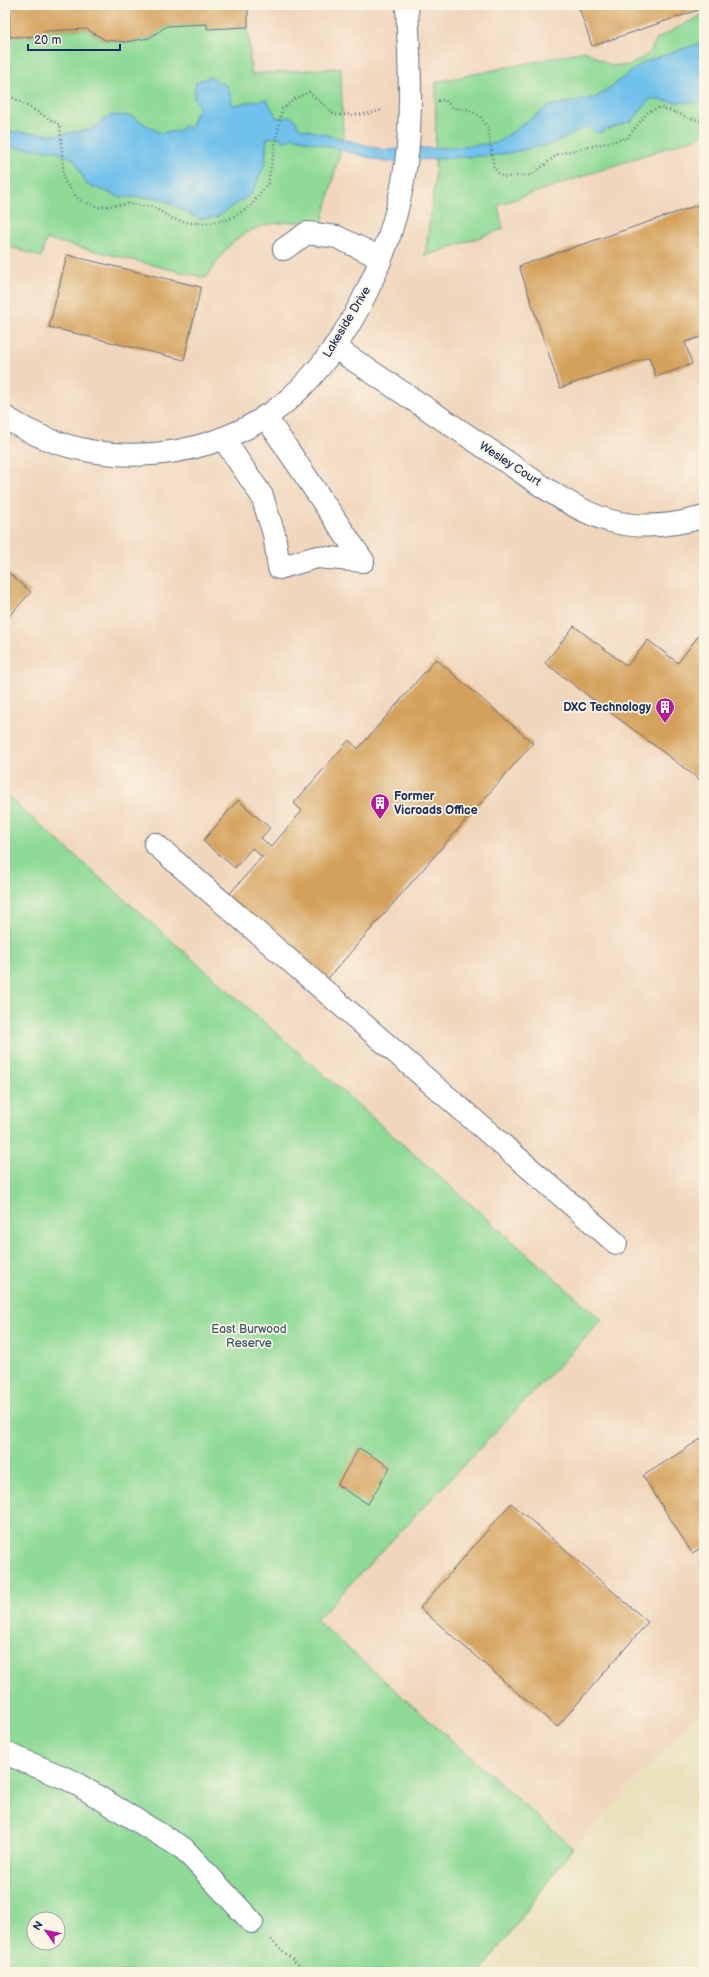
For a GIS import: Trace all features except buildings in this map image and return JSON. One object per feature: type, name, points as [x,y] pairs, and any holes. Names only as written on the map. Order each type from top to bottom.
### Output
[{"type":"street","name":"Lakeside Drive","points":[[5,417],[23,428],[53,441],[82,450],[119,455],[141,456],[191,449],[239,431],[265,416],[288,400],[307,381],[334,347],[357,308],[381,258],[396,213],[406,164],[410,105],[407,5]]},
{"type":"street","points":[[284,249],[307,233],[337,237],[381,258]]},
{"type":"street","name":"Wesley Court","points":[[334,347],[520,471],[594,516],[612,521],[634,524],[677,523],[704,517]]},
{"type":"street","points":[[223,438],[262,496],[274,534],[279,568],[316,557],[363,561],[265,416]]},
{"type":"street","points":[[155,844],[616,1243]]},
{"type":"street","points":[[5,1752],[72,1781],[184,1850],[252,1922]]},
{"type":"path","points":[[5,97],[12,98],[60,125],[64,181],[79,200],[99,207],[128,204],[153,206],[173,219],[192,223],[211,224],[229,219],[250,207],[268,183],[282,109]]},
{"type":"path","points":[[488,129],[494,168],[503,177],[532,175],[558,154],[627,138],[648,112],[660,107],[704,122]]},
{"type":"path","points":[[252,1922],[306,1972]]},
{"type":"shaded area","points":[[5,5],[704,5],[704,1707],[573,1848],[315,1620],[601,1320],[5,794]]},
{"type":"green space","points":[[5,5],[9,5],[10,37],[44,36],[44,31],[87,29],[105,40],[126,42],[149,38],[167,26],[207,24],[207,29],[248,27],[251,74],[341,68],[343,139],[322,223],[289,222],[257,228],[237,239],[220,257],[206,278],[46,239],[41,257],[5,245]]},
{"type":"green space","points":[[704,14],[704,135],[498,205],[503,229],[425,256],[435,180],[436,82],[585,51],[612,66],[630,65],[647,55],[658,38]]},
{"type":"green space","name":"East Burwood Reserve","points":[[5,794],[602,1320],[316,1620],[573,1848],[481,1972],[5,1972]]},
{"type":"water","points":[[704,42],[704,103],[650,99],[633,120],[598,133],[586,127],[552,144],[498,155],[386,162],[293,137],[285,142],[279,137],[267,138],[265,163],[252,193],[217,217],[200,219],[160,198],[120,197],[86,184],[74,159],[56,151],[5,147],[5,131],[58,135],[92,129],[111,115],[131,116],[160,133],[179,131],[185,125],[189,130],[199,106],[194,98],[196,82],[210,77],[228,87],[233,105],[266,99],[277,118],[293,117],[300,128],[385,150],[497,143],[549,106],[597,97],[644,62]]},
{"type":"place","name":"DXC Technology","points":[[665,724]]},
{"type":"place","name":"Former Vicroads Office","points":[[380,820]]}]
